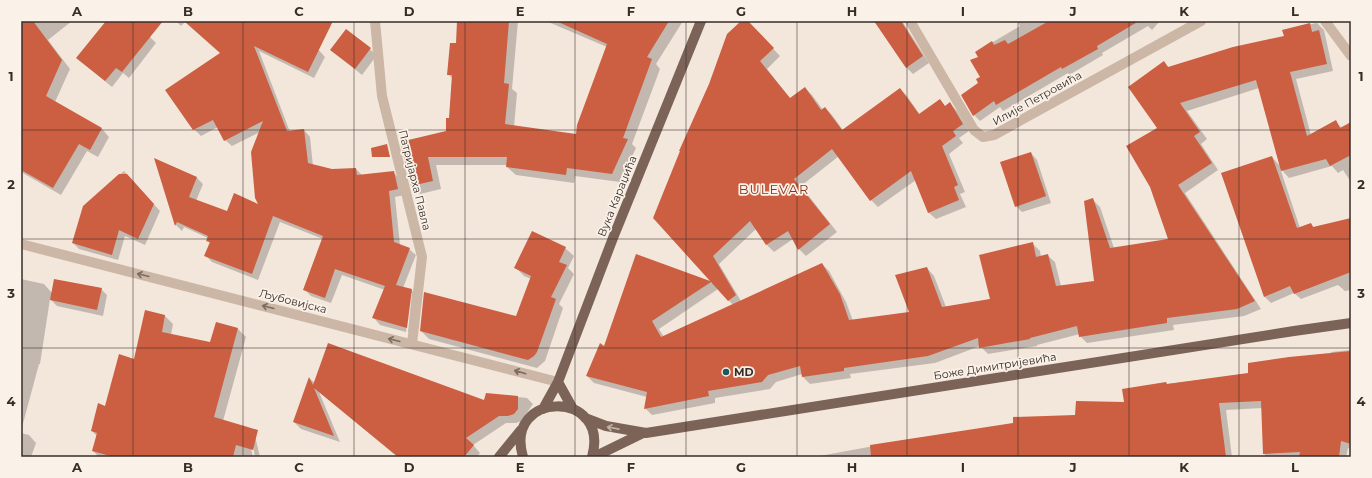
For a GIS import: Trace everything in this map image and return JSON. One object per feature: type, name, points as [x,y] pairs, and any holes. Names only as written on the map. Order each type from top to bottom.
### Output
[{"type":"main road","name":"Вука Караџића","points":[[543,408],[558,382],[613,238],[701,21]]},
{"type":"main road","name":"Боже Димитријевића","points":[[593,457],[643,433],[1351,323]]},
{"type":"main road","points":[[558,382],[573,409]]},
{"type":"main road","points":[[500,457],[535,413],[543,408],[553,406],[563,406],[573,409],[585,418],[591,426],[594,437],[595,448],[593,457]]},
{"type":"main road","name":"Боже Димитријевића","points":[[585,418],[606,426],[643,433]]},
{"type":"main road","points":[[523,457],[521,438],[524,427]]},
{"type":"street","name":"Патријарха Павла","points":[[374,21],[382,96],[422,258],[412,344]]},
{"type":"street","name":"Илије Петровића","points":[[910,21],[974,130],[983,137],[994,135],[1201,21]]},
{"type":"street","points":[[1325,21],[1351,56]]},
{"type":"street","name":"Љубовијска","points":[[21,244],[558,382]]},
{"type":"building","points":[[21,21],[33,21],[62,60],[46,96],[102,128],[90,150],[79,144],[53,188],[21,170]]},
{"type":"building","points":[[106,21],[163,21],[122,72],[116,68],[105,81],[76,58]]},
{"type":"building","points":[[184,21],[333,21],[308,72],[254,46],[287,131],[304,129],[308,163],[332,169],[356,168],[357,175],[394,171],[398,189],[389,191],[394,242],[410,248],[396,285],[412,289],[407,328],[372,318],[385,286],[335,269],[325,298],[303,290],[323,236],[273,216],[252,274],[204,256],[210,242],[206,241],[208,236],[177,222],[175,226],[154,158],[197,177],[189,197],[227,211],[234,193],[258,204],[255,198],[251,152],[263,121],[224,141],[213,120],[193,130],[165,90],[220,53]]},
{"type":"building","points":[[457,21],[509,21],[504,83],[509,84],[505,124],[576,134],[577,125],[607,44],[556,21],[669,21],[647,57],[652,59],[623,138],[628,139],[612,174],[567,168],[566,175],[506,167],[507,157],[428,157],[433,181],[411,186],[400,142],[446,131],[446,118],[449,118],[452,75],[447,75],[450,43],[456,43]]},
{"type":"building","points":[[741,21],[748,21],[774,48],[760,61],[790,98],[805,87],[821,110],[825,107],[842,130],[900,88],[919,114],[940,99],[945,106],[950,102],[963,124],[953,131],[956,136],[942,146],[958,185],[954,187],[959,200],[928,213],[911,171],[870,201],[832,149],[794,179],[830,224],[798,250],[788,231],[766,245],[750,221],[713,256],[736,295],[728,301],[711,282],[652,321],[661,337],[822,263],[840,294],[849,320],[909,312],[895,275],[927,267],[942,307],[990,299],[979,255],[1033,242],[1036,257],[1048,254],[1056,286],[1094,281],[1084,201],[1093,198],[1110,248],[1168,239],[1150,187],[1126,146],[1157,128],[1128,87],[1164,61],[1168,67],[1233,47],[1284,36],[1282,30],[1310,23],[1312,32],[1319,30],[1327,64],[1290,72],[1307,136],[1336,120],[1340,128],[1351,122],[1351,155],[1330,166],[1326,159],[1281,171],[1256,80],[1180,103],[1200,132],[1194,136],[1212,163],[1178,185],[1255,301],[1237,309],[1167,318],[1167,323],[1079,337],[1077,326],[1030,339],[979,348],[978,338],[928,356],[844,368],[844,371],[802,377],[800,366],[768,375],[762,382],[708,391],[709,396],[644,409],[647,392],[586,376],[600,343],[604,346],[636,254],[710,281],[653,218],[679,151],[709,84],[727,34]]},
{"type":"building","points":[[874,21],[901,21],[923,56],[906,68]]},
{"type":"building","points":[[1049,21],[1139,21],[1097,46],[1098,49],[1062,69],[1061,67],[996,105],[994,101],[973,116],[961,95],[978,83],[976,79],[980,77],[970,60],[978,57],[975,52],[992,41],[994,45],[1005,40],[1008,44]]},
{"type":"building","points":[[346,29],[371,48],[355,69],[330,50]]},
{"type":"building","points":[[387,144],[390,157],[372,157],[371,148]]},
{"type":"building","points":[[1031,152],[1046,196],[1015,207],[1000,162]]},
{"type":"building","points":[[1272,156],[1297,228],[1311,223],[1313,227],[1351,218],[1351,272],[1294,294],[1290,286],[1264,297],[1221,173]]},
{"type":"building","points":[[119,174],[127,174],[154,204],[138,239],[119,230],[112,255],[72,243],[83,206]]},
{"type":"building","points":[[532,231],[566,247],[559,262],[567,265],[551,297],[556,299],[537,352],[534,356],[528,360],[420,331],[424,292],[516,316],[531,276],[514,268]]},
{"type":"building","points":[[54,279],[102,288],[97,310],[50,300]]},
{"type":"building","points":[[145,310],[165,315],[162,332],[210,342],[216,322],[238,328],[214,417],[258,430],[253,450],[236,445],[233,457],[114,457],[92,451],[97,433],[91,431],[98,403],[105,406],[119,354],[134,359]]},
{"type":"building","points":[[328,343],[484,400],[486,393],[518,396],[518,409],[514,414],[499,416],[466,438],[474,445],[464,457],[398,457],[314,388],[334,436],[293,422],[309,377],[313,385]]},
{"type":"building","points":[[1351,351],[1351,444],[1341,441],[1339,457],[1299,457],[1300,452],[1263,454],[1261,401],[1219,403],[1226,457],[871,457],[870,445],[1013,423],[1013,417],[1075,415],[1076,401],[1124,402],[1122,389],[1166,382],[1167,384],[1248,373],[1248,363],[1289,357]]},
{"type":"place","name":"MD","points":[[726,372]]},
{"type":"district","name":"BULEVAR","points":[[774,189]]}]
